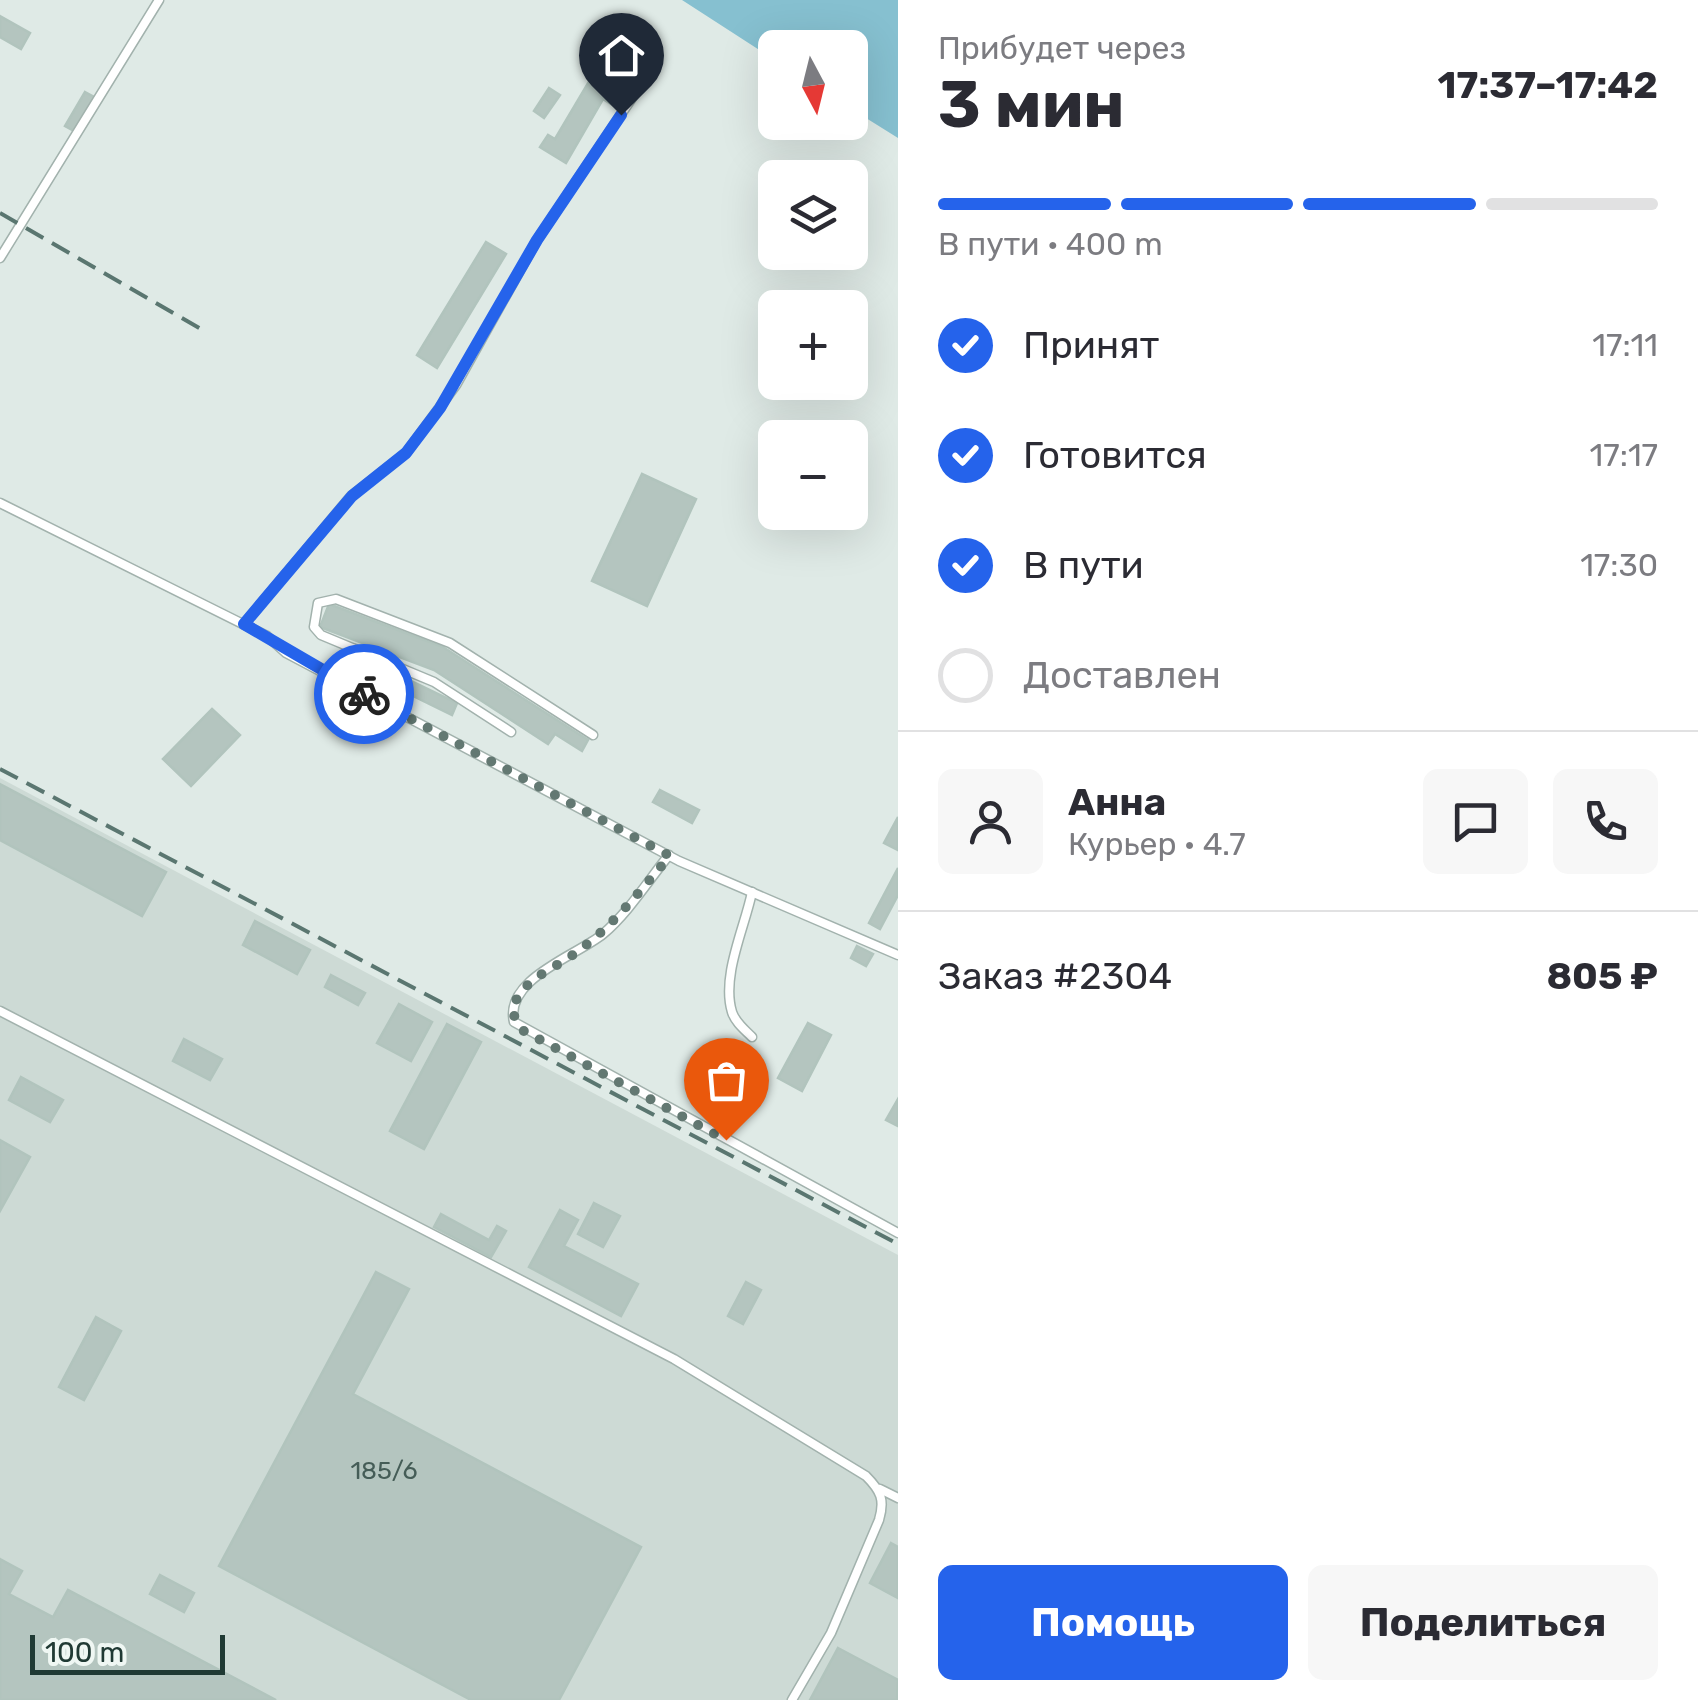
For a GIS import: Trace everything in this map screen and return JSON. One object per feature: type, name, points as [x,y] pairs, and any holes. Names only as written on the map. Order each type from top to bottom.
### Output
[{"type":"lane","points":[[0,258],[159,0]]},
{"type":"lane","points":[[244,624],[352,496],[406,453],[456,386],[537,240],[642,84]]},
{"type":"lane","points":[[0,503],[244,624],[341,682],[670,856],[898,955]]},
{"type":"lane","points":[[511,732],[434,682],[321,635],[314,626],[318,602],[336,599],[450,643],[592,735]]},
{"type":"lane","points":[[341,682],[355,649]]},
{"type":"lane","points":[[670,856],[605,932],[530,981],[514,1001],[514,1022],[898,1233]]},
{"type":"lane","points":[[752,892],[732,973],[730,1002],[733,1016],[752,1038]]},
{"type":"lane","points":[[0,1012],[674,1359],[898,1498]]},
{"type":"lane","points":[[792,1700],[831,1633],[872,1536],[884,1504],[880,1489]]},
{"type":"shaded area","points":[[0,778],[898,1255],[898,1700],[0,1700]]},
{"type":"water","points":[[682,0],[898,0],[898,138],[868,119],[868,30],[758,30],[758,49]]},
{"type":"building","points":[[0,16],[30,33],[21,49],[0,37]]},
{"type":"building","points":[[600,63],[618,74],[613,82],[624,89],[614,106],[603,99],[566,163],[540,147],[548,135],[555,139]]},
{"type":"building","points":[[549,88],[560,95],[544,118],[534,111]]},
{"type":"building","points":[[85,92],[96,98],[76,132],[65,126]]},
{"type":"building","points":[[486,242],[506,254],[437,368],[417,355]]},
{"type":"building","points":[[642,474],[696,499],[647,606],[592,581]]},
{"type":"building","points":[[329,604],[443,647],[588,740],[582,751],[555,734],[548,744],[434,670],[320,627]]},
{"type":"building","points":[[361,657],[457,703],[452,715],[356,668]]},
{"type":"building","points":[[212,709],[240,735],[191,786],[163,759]]},
{"type":"building","points":[[0,784],[166,872],[142,916],[0,840]]},
{"type":"building","points":[[660,790],[699,810],[692,823],[653,802]]},
{"type":"building","points":[[898,817],[898,850],[884,843]]},
{"type":"building","points":[[898,868],[898,895],[880,929],[869,923]]},
{"type":"building","points":[[255,921],[310,950],[297,974],[243,945]]},
{"type":"building","points":[[857,946],[873,954],[866,966],[851,958]]},
{"type":"building","points":[[331,975],[365,993],[358,1005],[325,987]]},
{"type":"building","points":[[399,1004],[432,1022],[411,1061],[377,1043]]},
{"type":"building","points":[[808,1023],[831,1035],[802,1091],[778,1078]]},
{"type":"building","points":[[447,1024],[481,1042],[424,1149],[390,1131]]},
{"type":"building","points":[[184,1039],[222,1059],[210,1080],[173,1061]]},
{"type":"building","points":[[21,1077],[63,1100],[50,1122],[9,1100]]},
{"type":"building","points":[[898,1099],[898,1126],[886,1120]]},
{"type":"building","points":[[0,1140],[30,1157],[0,1211]]},
{"type":"building","points":[[594,1203],[620,1216],[603,1247],[578,1234]]},
{"type":"building","points":[[560,1210],[578,1220],[564,1246],[638,1284],[621,1316],[529,1267]]},
{"type":"building","points":[[441,1214],[489,1240],[497,1226],[506,1231],[491,1257],[434,1227]]},
{"type":"building","points":[[376,1272],[409,1289],[353,1394],[641,1547],[559,1700],[471,1700],[219,1566]]},
{"type":"building","points":[[746,1282],[761,1290],[743,1324],[728,1316]]},
{"type":"building","points":[[96,1317],[121,1331],[84,1400],[59,1387]]},
{"type":"building","points":[[891,1543],[898,1547],[898,1598],[870,1583]]},
{"type":"building","points":[[0,1559],[22,1571],[9,1594],[53,1617],[68,1590],[276,1700],[0,1700]]},
{"type":"building","points":[[160,1575],[194,1593],[184,1612],[150,1594]]},
{"type":"building","points":[[838,1648],[898,1680],[897,1700],[810,1700]]},
{"type":"railway","points":[[0,213],[201,329]]},
{"type":"railway","points":[[0,769],[898,1244]]},
{"type":"way so far","points":[[364,694],[670,856],[605,932],[530,981],[514,1001],[512,1012],[514,1022],[522,1030],[726,1140]]},
{"type":"route","points":[[364,694],[286,652],[244,624],[352,496],[406,453],[440,408],[537,240],[621,115]]}]
